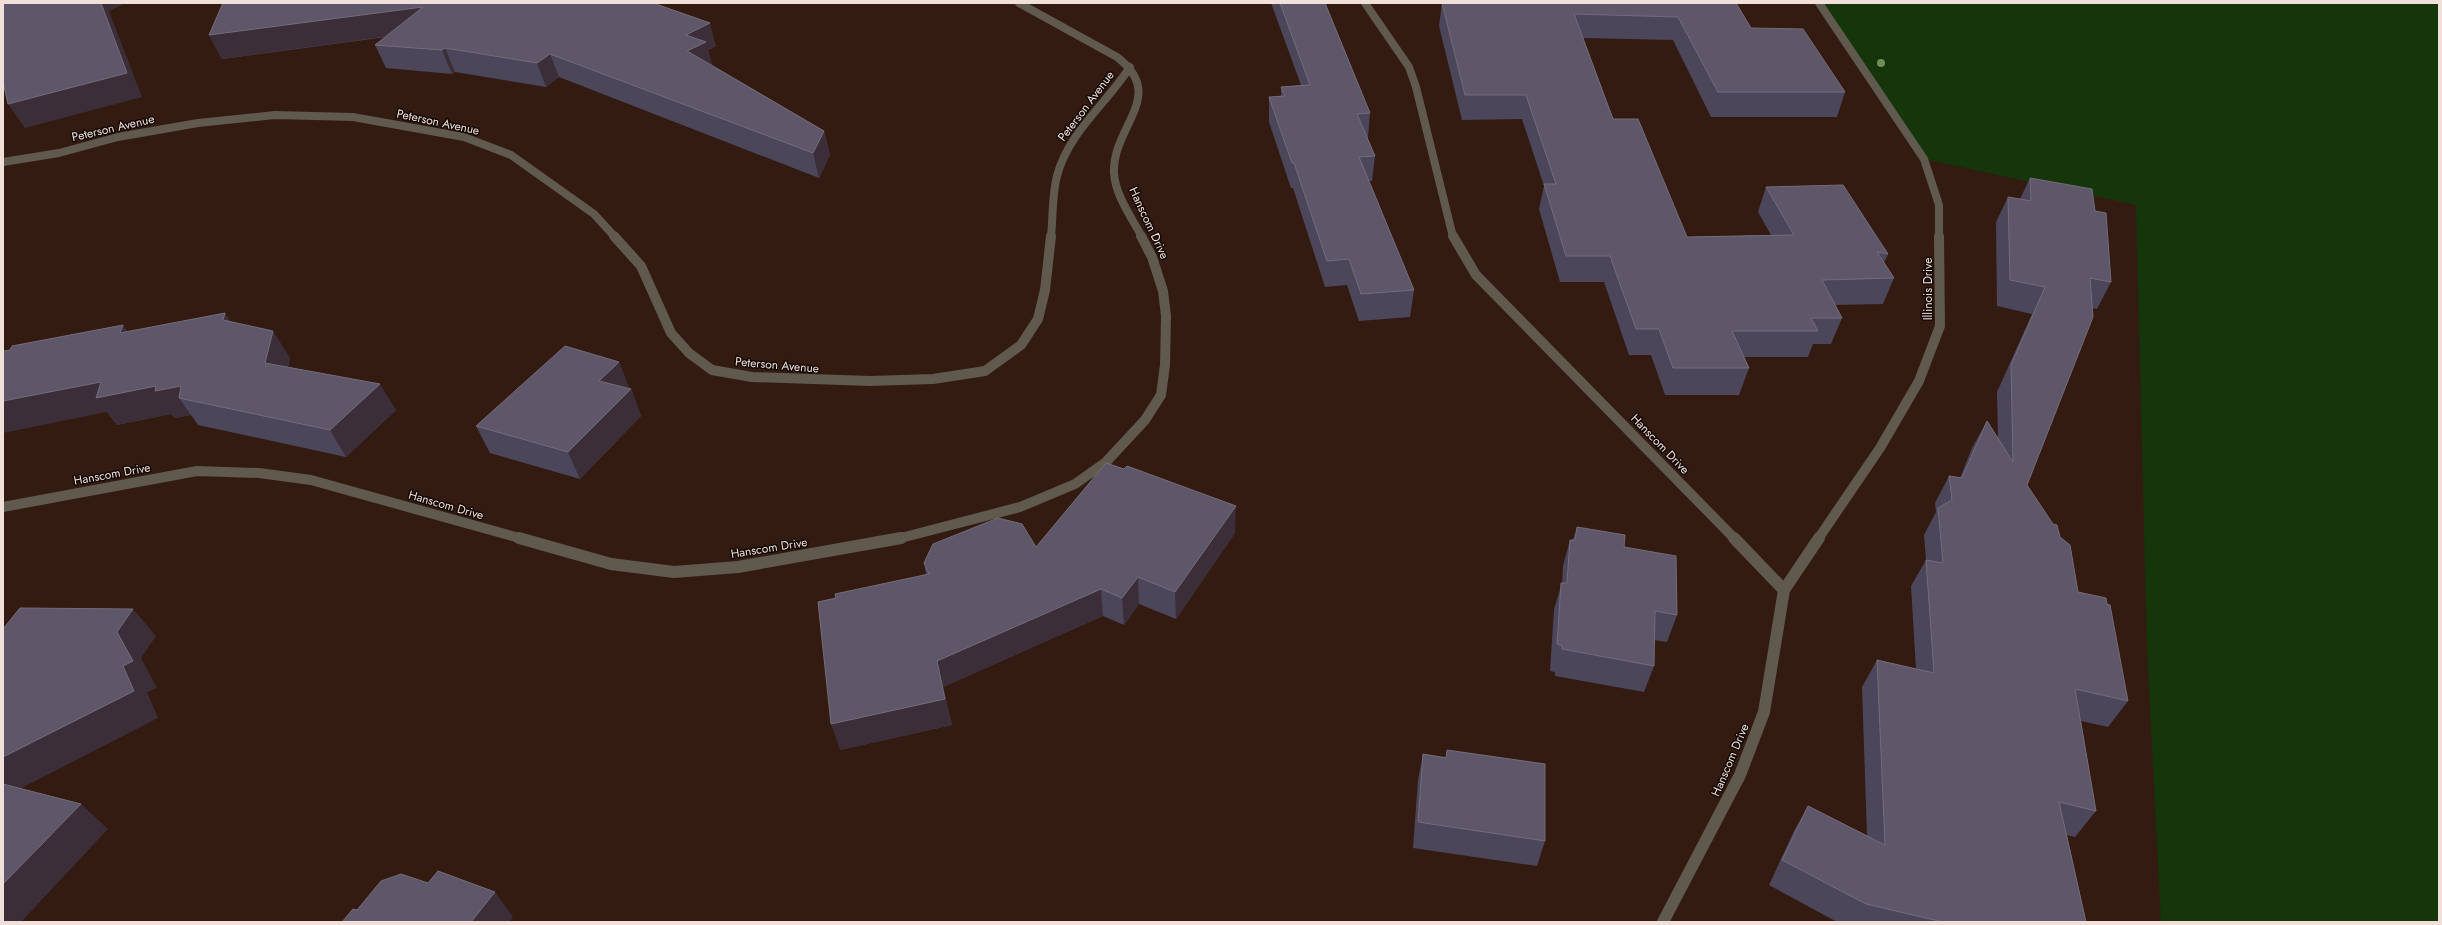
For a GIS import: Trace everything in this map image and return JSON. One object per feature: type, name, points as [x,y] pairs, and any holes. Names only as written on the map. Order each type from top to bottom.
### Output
[{"type":"street","name":"Peterson Avenue","points":[[3,162],[59,153],[118,137],[198,123],[275,115],[353,117],[464,137],[511,155],[594,214],[641,266],[671,333],[689,353],[712,370],[752,377],[870,382],[932,379],[984,371],[1021,345],[1038,319],[1045,290],[1058,176],[1068,148],[1086,122],[1117,88],[1130,67],[1116,56],[1019,3]]},
{"type":"street","name":"Hanscom Drive","points":[[1365,3],[1409,67],[1416,87],[1454,241],[1476,275],[1784,590],[1764,712],[1740,774],[1663,922]]},
{"type":"street","name":"Illinois Drive","points":[[1784,590],[1880,448],[1919,381],[1940,326],[1939,205],[1924,159],[1903,125],[1819,3]]},
{"type":"street","name":"Hanscom Drive","points":[[3,507],[197,472],[260,473],[311,480],[610,564],[674,572],[738,567],[882,542],[1020,507],[1075,484],[1106,462],[1145,420],[1161,395],[1165,365],[1166,316],[1163,290],[1152,257],[1120,195],[1114,172],[1117,148],[1137,104],[1139,84],[1130,67]]},
{"type":"green space","points":[[1823,3],[2439,3],[2439,922],[2161,922],[2147,650],[2136,205],[1924,159]]},
{"type":"building","points":[[3,3],[101,3],[127,73],[8,104],[3,82]]},
{"type":"building","points":[[223,3],[653,3],[710,23],[686,35],[706,42],[687,51],[824,131],[813,153],[550,54],[537,63],[445,48],[442,50],[375,45],[423,7],[209,35]]},
{"type":"building","points":[[1280,3],[1325,3],[1370,113],[1357,114],[1375,156],[1359,157],[1414,290],[1361,294],[1349,259],[1327,261],[1294,163],[1292,163],[1269,97],[1285,96],[1281,87],[1310,85]]},
{"type":"building","points":[[1442,3],[1736,3],[1751,28],[1803,29],[1845,92],[1718,92],[1678,17],[1574,14],[1613,119],[1638,119],[1687,237],[1794,235],[1766,187],[1843,185],[1888,254],[1877,252],[1894,278],[1822,280],[1842,318],[1811,318],[1818,331],[1732,331],[1749,368],[1673,368],[1659,329],[1636,329],[1610,256],[1566,256],[1544,184],[1556,184],[1526,95],[1465,95]]},
{"type":"building","points":[[2030,178],[2092,189],[2095,211],[2106,213],[2111,282],[2090,278],[2093,317],[2027,485],[2053,524],[2057,525],[2060,537],[2070,545],[2078,592],[2106,598],[2107,604],[2110,605],[2128,701],[2075,689],[2096,811],[2059,802],[2086,922],[1943,922],[1866,904],[1782,860],[1808,806],[1885,845],[1877,660],[1934,673],[1926,560],[1943,563],[1938,508],[1952,500],[1949,476],[1962,478],[1987,421],[2013,462],[2011,365],[2045,287],[2010,280],[2008,197],[2031,201]]},
{"type":"building","points":[[225,313],[223,320],[273,331],[265,363],[380,384],[330,430],[179,398],[181,386],[155,391],[156,386],[96,398],[101,382],[3,401],[3,355],[4,351],[10,350],[12,346],[123,325],[120,333]]},
{"type":"building","points":[[565,346],[619,362],[599,381],[631,389],[568,452],[476,426]]},
{"type":"building","points":[[1106,463],[1124,469],[1127,466],[1236,506],[1175,592],[1138,577],[1122,598],[1101,589],[937,661],[945,699],[831,724],[818,602],[836,598],[835,594],[929,574],[924,563],[933,544],[998,518],[1022,524],[1036,547]]},
{"type":"building","points":[[1577,527],[1625,535],[1624,547],[1676,556],[1677,615],[1655,611],[1654,666],[1562,649],[1562,646],[1557,644],[1561,583],[1567,583],[1570,540],[1575,540]]},
{"type":"building","points":[[20,608],[133,609],[117,632],[133,661],[123,666],[134,691],[3,757],[3,629]]},
{"type":"building","points":[[1447,750],[1545,764],[1545,841],[1418,822],[1423,754],[1446,758]]},
{"type":"building","points":[[3,784],[81,804],[3,884]]},
{"type":"building","points":[[438,871],[495,892],[471,922],[342,922],[353,909],[357,910],[381,881],[401,874],[428,883]]}]
